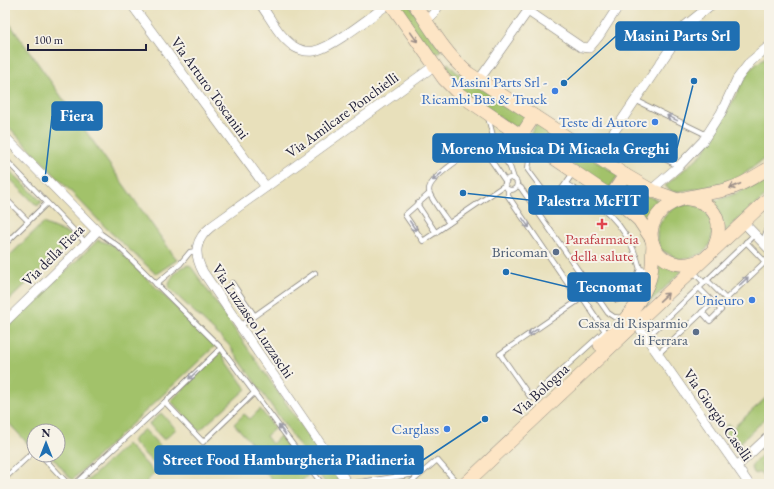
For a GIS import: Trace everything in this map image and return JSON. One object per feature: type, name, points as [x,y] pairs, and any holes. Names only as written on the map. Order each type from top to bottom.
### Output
[{"type":"main road","name":"Via Bologna","points":[[392,5],[434,66],[458,94],[623,205],[639,220],[658,253],[663,258],[676,265],[690,264],[710,254]]},
{"type":"main road","points":[[415,5],[450,55],[459,65],[479,80],[625,175],[651,190],[681,199],[698,201],[706,204],[716,215],[719,229],[718,239],[710,254]]},
{"type":"main road","points":[[434,66],[450,55]]},
{"type":"main road","points":[[516,133],[534,116]]},
{"type":"main road","points":[[632,320],[637,303],[646,288],[646,270],[652,241],[652,228],[655,219],[668,204],[681,199],[730,189],[769,168]]},
{"type":"main road","points":[[611,196],[625,175]]},
{"type":"main road","name":"Via Bologna","points":[[464,484],[521,431],[632,320],[710,254],[769,198]]},
{"type":"street","name":"Via Arturo Toscanini","points":[[132,5],[266,187]]},
{"type":"street","points":[[261,5],[289,43],[300,50],[307,51],[327,47],[387,5]]},
{"type":"street","points":[[426,21],[439,5]]},
{"type":"street","points":[[479,80],[530,8],[581,47],[589,48],[596,41],[619,5]]},
{"type":"street","points":[[597,157],[686,25],[710,5]]},
{"type":"street","points":[[651,190],[696,150],[721,113],[737,78],[750,62],[769,46]]},
{"type":"street","name":"Via Amilcare Ponchielli","points":[[266,187],[434,66]]},
{"type":"street","name":"Via della Fiera","points":[[5,137],[97,231],[86,244],[6,321]]},
{"type":"street","points":[[197,251],[199,240],[204,232],[266,187]]},
{"type":"street","points":[[743,222],[762,236],[769,249]]},
{"type":"street","name":"Via Luzzasco Luzzaschi","points":[[197,251],[197,258],[203,272],[348,484]]},
{"type":"street","name":"Via Giorgio Caselli","points":[[632,320],[658,354],[749,484]]},
{"type":"street","points":[[736,466],[768,437]]},
{"type":"lane","points":[[635,100],[707,135]]},
{"type":"lane","points":[[487,114],[493,140],[512,170],[517,186],[521,188],[611,316],[632,320]]},
{"type":"lane","points":[[502,154],[499,143],[503,137],[516,133]]},
{"type":"lane","points":[[614,133],[679,166]]},
{"type":"lane","points":[[449,224],[429,194],[432,181],[477,148],[484,150],[506,186],[508,196],[572,290],[581,299],[605,331],[531,398],[500,354],[581,299],[593,291]]},
{"type":"lane","points":[[533,155],[529,161],[528,170],[551,201],[574,172]]},
{"type":"lane","points":[[5,159],[86,244]]},
{"type":"lane","points":[[429,194],[405,215],[423,241],[506,186],[509,178],[514,179]]},
{"type":"lane","points":[[566,184],[608,213],[622,230],[646,270],[617,300]]},
{"type":"lane","points":[[506,186],[514,190],[517,186]]},
{"type":"lane","points":[[601,207],[611,196]]},
{"type":"lane","points":[[5,198],[28,222]]},
{"type":"lane","points":[[5,244],[47,203]]},
{"type":"lane","points":[[417,204],[436,232]]},
{"type":"lane","points":[[646,338],[746,242],[762,236],[769,224]]},
{"type":"lane","points":[[97,231],[118,246],[221,348],[322,484]]},
{"type":"lane","points":[[746,242],[769,266]]},
{"type":"lane","points":[[156,284],[180,264],[190,252],[197,251]]},
{"type":"lane","points":[[692,270],[726,299],[765,262]]},
{"type":"lane","points":[[240,326],[315,273]]},
{"type":"lane","points":[[572,290],[586,281]]},
{"type":"lane","points":[[232,282],[254,315]]},
{"type":"lane","points":[[699,288],[721,310],[710,320],[702,312]]},
{"type":"lane","points":[[658,354],[713,302]]},
{"type":"lane","points":[[75,484],[165,402],[221,348]]},
{"type":"lane","points":[[165,402],[203,442],[254,393]]},
{"type":"lane","points":[[5,478],[26,458]]},
{"type":"lane","points":[[410,484],[437,460],[452,478],[464,484]]},
{"type":"lane","points":[[48,463],[68,484]]},
{"type":"lane","points":[[348,484],[422,473]]},
{"type":"lane","points":[[445,484],[452,478]]},
{"type":"green space","points":[[396,5],[409,5],[441,50],[433,57]]},
{"type":"green space","points":[[5,17],[177,260],[156,274],[107,229],[5,123]]},
{"type":"green space","points":[[769,54],[769,155],[739,178],[704,188],[673,192],[665,186],[703,153],[733,101],[748,71]]},
{"type":"green space","points":[[448,63],[455,71],[525,116],[517,129],[462,92],[442,69]]},
{"type":"green space","points":[[537,123],[618,175],[609,189],[529,136]]},
{"type":"green space","points":[[5,165],[42,202],[37,206],[5,174]]},
{"type":"green space","points":[[769,174],[769,193],[725,232],[718,209],[711,201],[742,191]]},
{"type":"green space","points":[[627,182],[645,195],[665,203],[648,222],[617,196]]},
{"type":"green space","points":[[692,204],[704,209],[714,224],[711,241],[706,250],[702,253],[680,260],[660,249],[657,239],[657,232],[664,217],[670,211],[682,205]]},
{"type":"green space","points":[[43,223],[76,237],[5,304],[5,260]]},
{"type":"green space","points":[[98,240],[113,245],[215,346],[72,480],[57,463],[66,463],[66,423],[26,423],[26,442],[5,419],[5,329]]},
{"type":"green space","points":[[658,263],[671,268],[683,270],[644,308],[640,305],[656,281]]},
{"type":"green space","points":[[189,265],[342,484],[326,484],[229,345],[169,288],[170,280],[175,273]]},
{"type":"green space","points":[[220,352],[246,389],[199,431],[171,401]]},
{"type":"green space","points":[[769,395],[769,415],[740,443],[744,448],[740,452],[723,429],[729,424],[732,429]]},
{"type":"green space","points":[[260,409],[275,428],[266,436],[272,444],[280,436],[308,475],[299,484],[276,484],[259,466],[266,459],[234,424],[244,414],[250,419]]},
{"type":"green space","points":[[161,413],[176,429],[164,440],[149,424]]},
{"type":"green space","points":[[144,429],[174,461],[162,472],[132,441]]},
{"type":"green space","points":[[127,444],[155,473],[144,484],[84,484]]},
{"type":"green space","points":[[768,449],[769,458],[761,465],[769,477],[769,484],[760,472],[755,474],[751,468]]},
{"type":"place","name":"Moreno Musica Di Micaela Greghi","points":[[694,81]]},
{"type":"place","name":"Masini Parts Srl","points":[[564,83]]},
{"type":"place","name":"Masini Parts Srl - Ricambi Bus & Truck","points":[[555,91]]},
{"type":"place","name":"Teste di Autore","points":[[655,122]]},
{"type":"place","name":"Fiera","points":[[45,179]]},
{"type":"place","name":"Palestra McFIT","points":[[463,193]]},
{"type":"place","name":"Parafarmacia della salute","points":[[602,224]]},
{"type":"place","name":"Bricoman","points":[[556,252]]},
{"type":"place","name":"Tecnomat","points":[[506,272]]},
{"type":"place","name":"Unieuro","points":[[752,300]]},
{"type":"place","name":"Cassa di Risparmio di Ferrara","points":[[696,332]]},
{"type":"place","name":"Street Food Hamburgheria Piadineria","points":[[485,419]]},
{"type":"place","name":"Carglass","points":[[447,429]]}]
